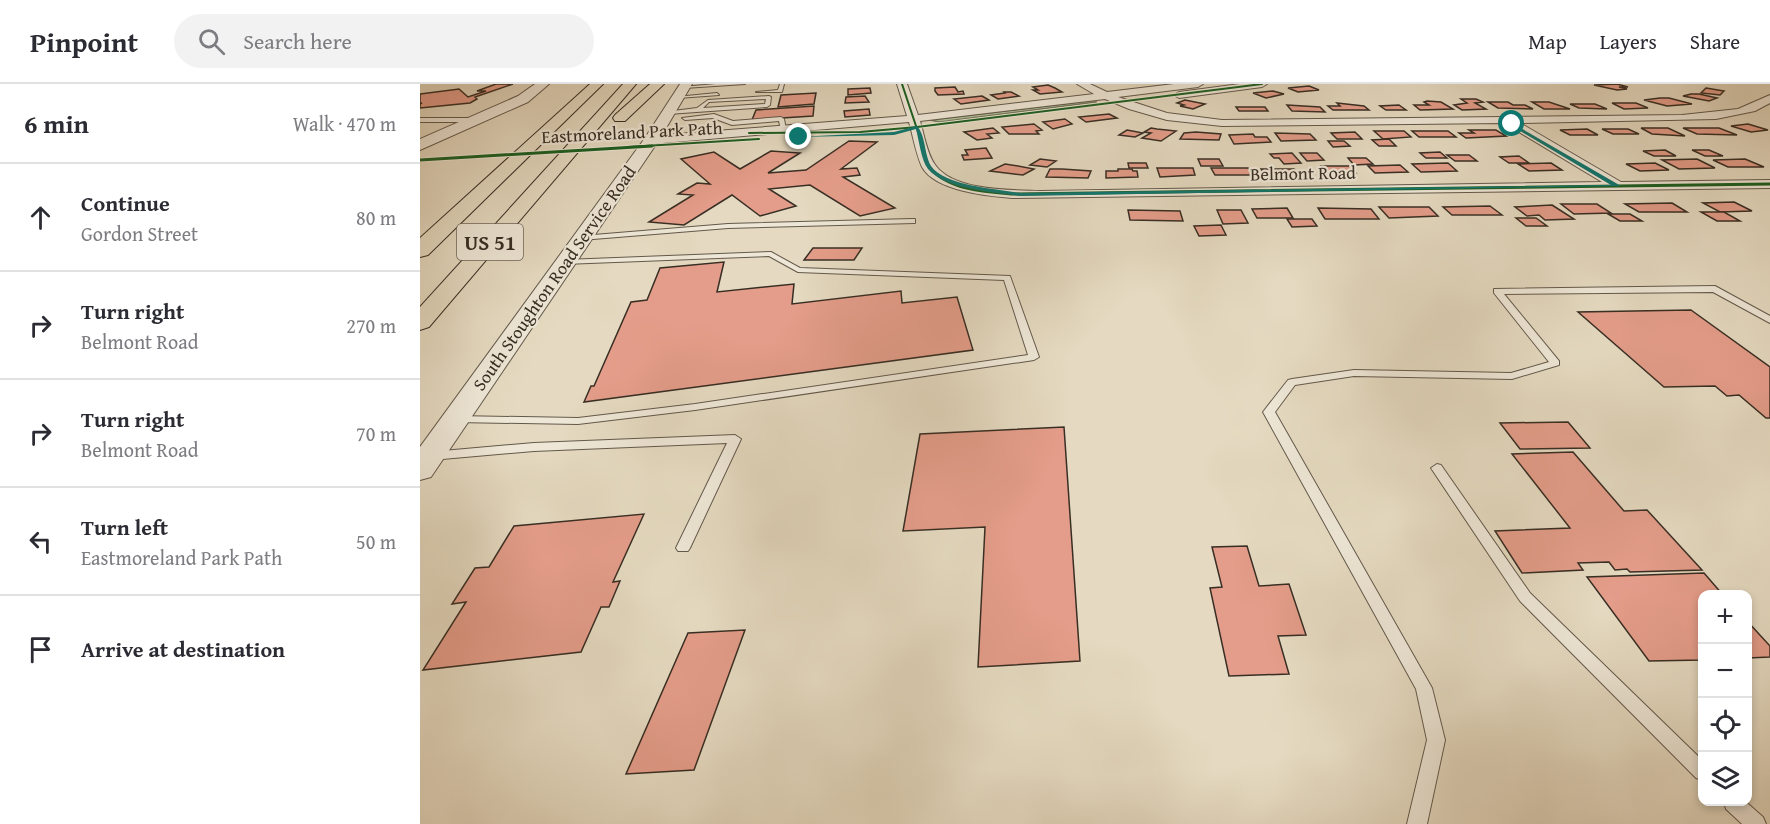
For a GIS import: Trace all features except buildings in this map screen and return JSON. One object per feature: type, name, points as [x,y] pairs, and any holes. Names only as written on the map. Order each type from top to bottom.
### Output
[{"type":"main road","name":"US 51","points":[[420,250],[597,84]]},
{"type":"main road","name":"US 51","points":[[420,322],[630,84]]},
{"type":"main road","points":[[561,162],[612,126],[658,84]]},
{"type":"main road","points":[[420,238],[491,161],[540,115]]},
{"type":"street","points":[[420,143],[523,99],[543,84]]},
{"type":"street","name":"Belmont Road","points":[[902,84],[929,167],[946,179],[969,187],[1011,194],[1770,184]]},
{"type":"street","points":[[1083,84],[1105,96],[1160,117],[1211,123],[1712,115],[1743,111],[1764,103],[1770,98]]},
{"type":"street","points":[[749,133],[860,132],[1197,84]]},
{"type":"street","points":[[651,140],[783,129],[915,123],[1119,102],[1262,84]]},
{"type":"street","name":"South Stoughton Road Service Road","points":[[425,463],[651,140],[676,100]]},
{"type":"street","points":[[1506,120],[1618,186]]},
{"type":"lane","points":[[676,100],[743,84]]},
{"type":"lane","points":[[676,100],[780,91],[782,84]]},
{"type":"lane","points":[[676,100],[699,109],[767,105],[769,97],[708,101],[699,109]]},
{"type":"lane","points":[[676,100],[732,123],[781,119],[783,129]]},
{"type":"lane","points":[[420,120],[475,120]]},
{"type":"lane","points":[[581,238],[728,226],[912,221]]},
{"type":"lane","points":[[455,419],[578,421],[695,407],[1034,357],[1007,278],[798,270],[771,254],[564,262]]},
{"type":"lane","points":[[1417,824],[1436,740],[1424,688],[1269,412],[1292,382],[1354,373],[1512,376],[1555,363],[1497,291],[1715,289],[1770,320]]},
{"type":"lane","points":[[425,463],[534,447],[735,439],[682,548]]},
{"type":"lane","points":[[1437,468],[1525,597],[1698,768]]},
{"type":"lane","points":[[1738,806],[1755,824]]},
{"type":"green space","points":[[1096,100],[1096,102],[940,122],[930,120]]},
{"type":"cycle path","points":[[902,84],[929,167],[952,183],[997,193],[1040,195],[1770,184]]},
{"type":"cycle path","points":[[749,133],[860,132],[917,127],[1262,84]]},
{"type":"cycle path","name":"Eastmoreland Park Path","points":[[420,160],[759,139]]},
{"type":"route","points":[[799,137],[894,133],[917,127],[929,167],[933,171],[955,183],[1002,193],[1040,195],[1618,186],[1512,124]]}]
